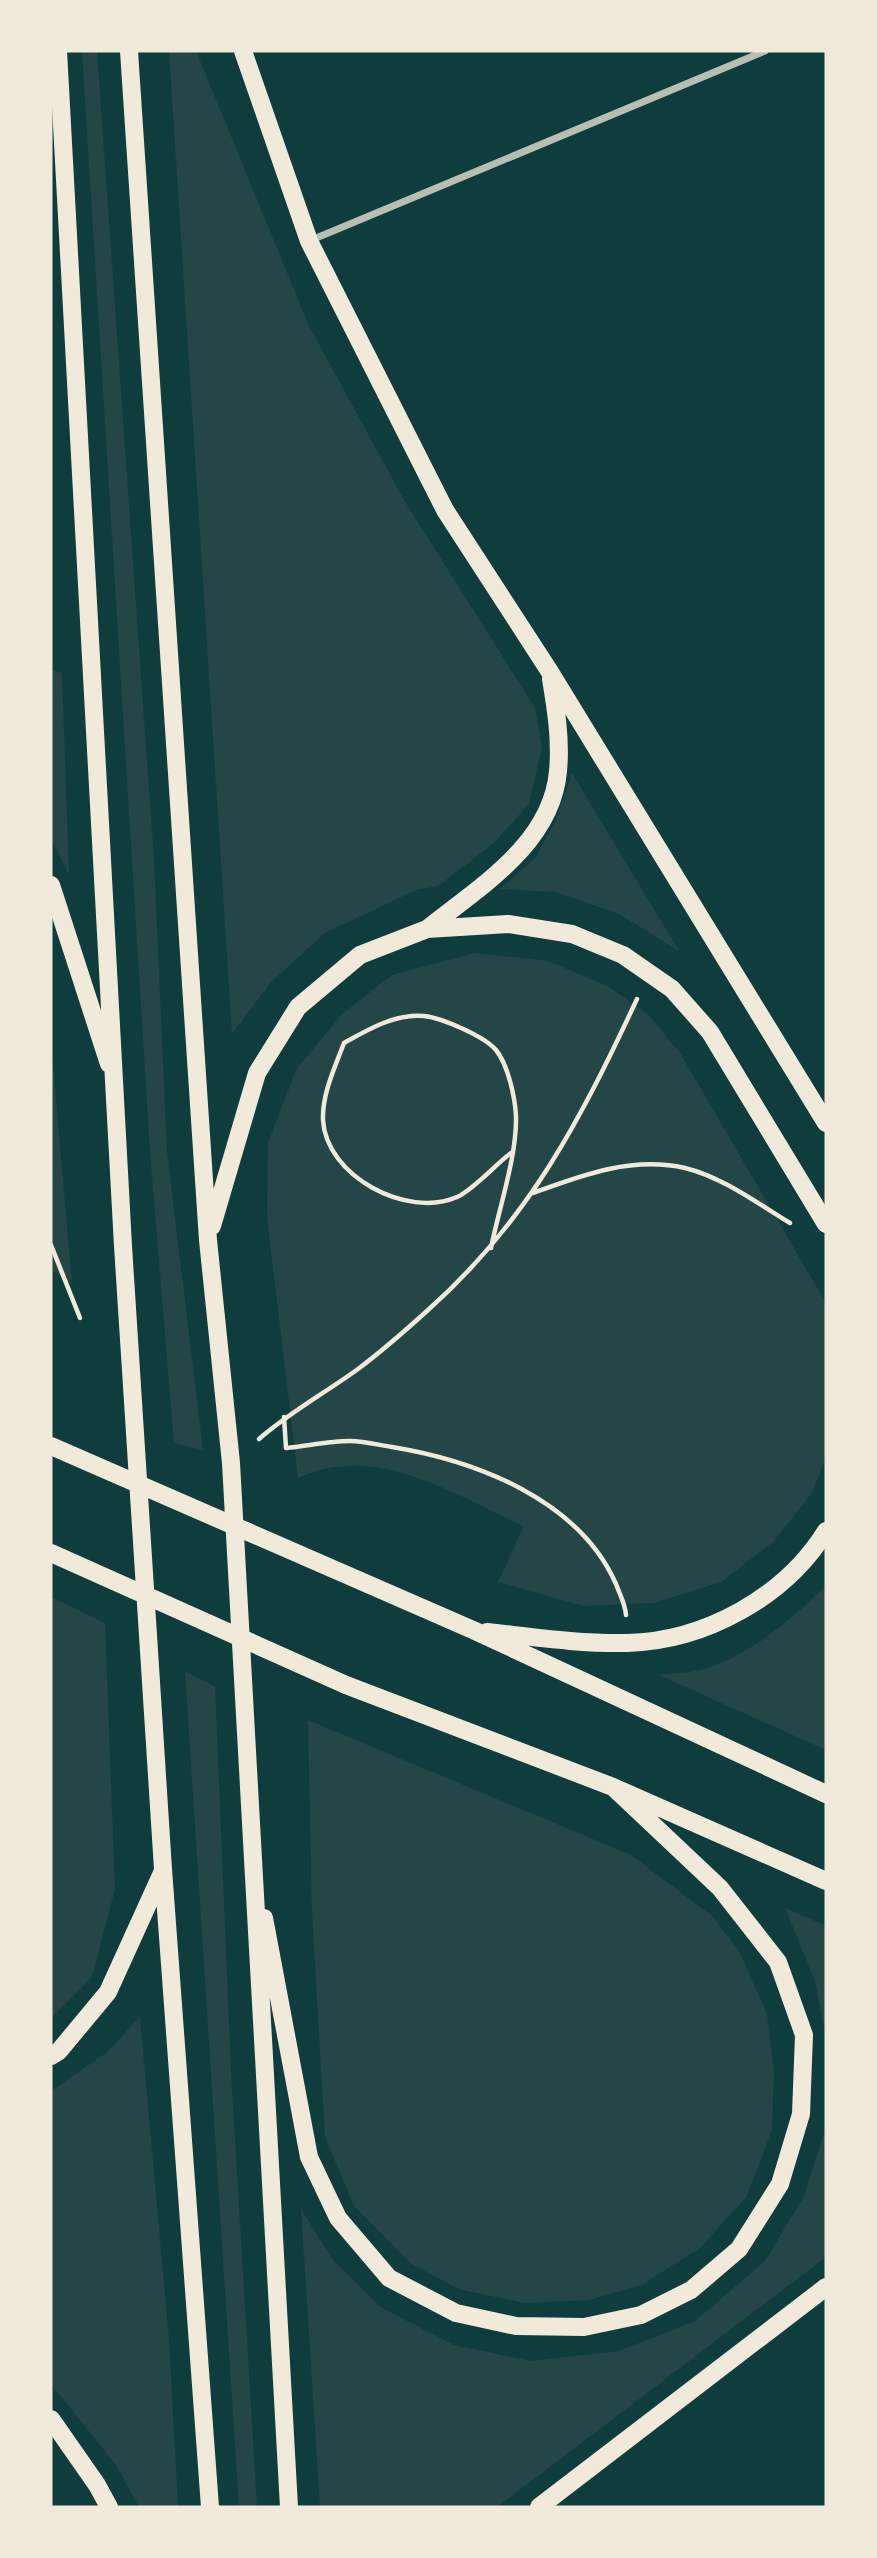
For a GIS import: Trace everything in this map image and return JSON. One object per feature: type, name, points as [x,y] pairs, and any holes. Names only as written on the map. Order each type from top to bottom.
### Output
[{"type":"main road","points":[[58,51],[117,1085],[123,1246],[163,1870],[210,2507]]},
{"type":"main road","points":[[129,51],[208,1240],[232,1463],[252,1870],[289,2507]]},
{"type":"main road","points":[[243,51],[309,241],[445,510],[550,672],[826,1123]]},
{"type":"main road","points":[[427,929],[519,854],[551,803],[558,772],[558,727],[550,672]]},
{"type":"main road","points":[[51,885],[117,1085]]},
{"type":"main road","points":[[208,1240],[257,1073],[298,1007],[360,955],[427,929],[508,924],[572,934],[622,955],[672,989],[710,1032],[826,1224]]},
{"type":"main road","points":[[51,1446],[473,1630],[826,1794]]},
{"type":"main road","points":[[473,1630],[628,1643],[686,1634],[737,1614],[777,1588],[815,1550],[826,1531]]},
{"type":"main road","points":[[51,1553],[346,1685],[613,1787],[826,1881]]},
{"type":"main road","points":[[252,1870],[276,1972],[309,2157],[338,2218],[389,2278],[456,2313],[516,2326],[584,2327],[641,2315],[691,2290],[738,2249],[780,2184],[801,2115],[804,2035],[779,1962],[720,1888],[613,1787]]},
{"type":"main road","points":[[51,2056],[59,2051],[108,1992],[163,1870]]},
{"type":"main road","points":[[539,2507],[826,2287]]},
{"type":"main road","points":[[51,2419],[97,2485],[108,2507]]},
{"type":"street","points":[[309,241],[765,51]]},
{"type":"path","points":[[232,1463],[284,1417],[359,1368],[429,1309],[491,1248],[572,1133],[637,999]]},
{"type":"path","points":[[491,1248],[511,1153],[516,1116],[508,1077],[495,1049],[453,1024],[422,1016],[377,1024],[344,1043],[328,1086],[323,1121],[338,1162],[377,1192],[414,1203],[457,1197],[511,1153]]},
{"type":"path","points":[[532,1193],[589,1172],[639,1164],[685,1168],[732,1188],[794,1226]]},
{"type":"path","points":[[51,1245],[80,1318]]},
{"type":"path","points":[[284,1417],[286,1448],[351,1441],[437,1454],[503,1480],[559,1513],[586,1537],[607,1565],[625,1606],[628,1643]]},
{"type":"shaded area","points":[[82,51],[97,51],[154,860],[167,1152],[203,1450],[174,1443],[150,1152]]},
{"type":"shaded area","points":[[169,51],[196,51],[309,326],[404,500],[535,708],[542,747],[529,804],[494,843],[438,886],[416,890],[325,933],[271,982],[232,1034]]},
{"type":"shaded area","points":[[51,670],[62,673],[69,875],[51,838]]},
{"type":"shaded area","points":[[572,773],[679,951],[619,914],[556,892],[500,889],[535,858],[556,820]]},
{"type":"shaded area","points":[[475,953],[548,961],[607,986],[648,1014],[680,1053],[826,1303],[826,1457],[812,1493],[773,1542],[721,1582],[654,1603],[584,1606],[498,1582],[524,1526],[442,1487],[414,1476],[357,1466],[327,1468],[298,1478],[267,1217],[268,1143],[296,1070],[342,1014],[392,975]]},
{"type":"shaded area","points":[[51,1042],[72,1284],[51,1270]]},
{"type":"shaded area","points":[[826,1585],[826,1750],[659,1675],[701,1670],[740,1654],[786,1622]]},
{"type":"shaded area","points":[[51,1597],[105,1623],[115,1889],[92,1977],[51,2018]]},
{"type":"shaded area","points":[[185,1671],[215,1687],[231,2072],[257,2507],[239,2507]]},
{"type":"shaded area","points":[[308,1720],[631,1855],[712,1916],[739,1951],[767,2014],[774,2072],[772,2130],[747,2196],[701,2247],[642,2285],[589,2300],[524,2303],[458,2289],[410,2263],[354,2206],[325,2137],[312,1913]]},
{"type":"shaded area","points":[[785,1908],[826,1926],[826,2038],[815,1981]]},
{"type":"shaded area","points":[[140,2017],[169,2339],[178,2507],[139,2507],[116,2465],[51,2384],[51,2091],[106,2053]]},
{"type":"shaded area","points":[[826,2127],[826,2257],[497,2507],[320,2507],[301,2209],[333,2260],[382,2308],[454,2345],[531,2361],[619,2351],[695,2321],[765,2261],[804,2196]]}]
